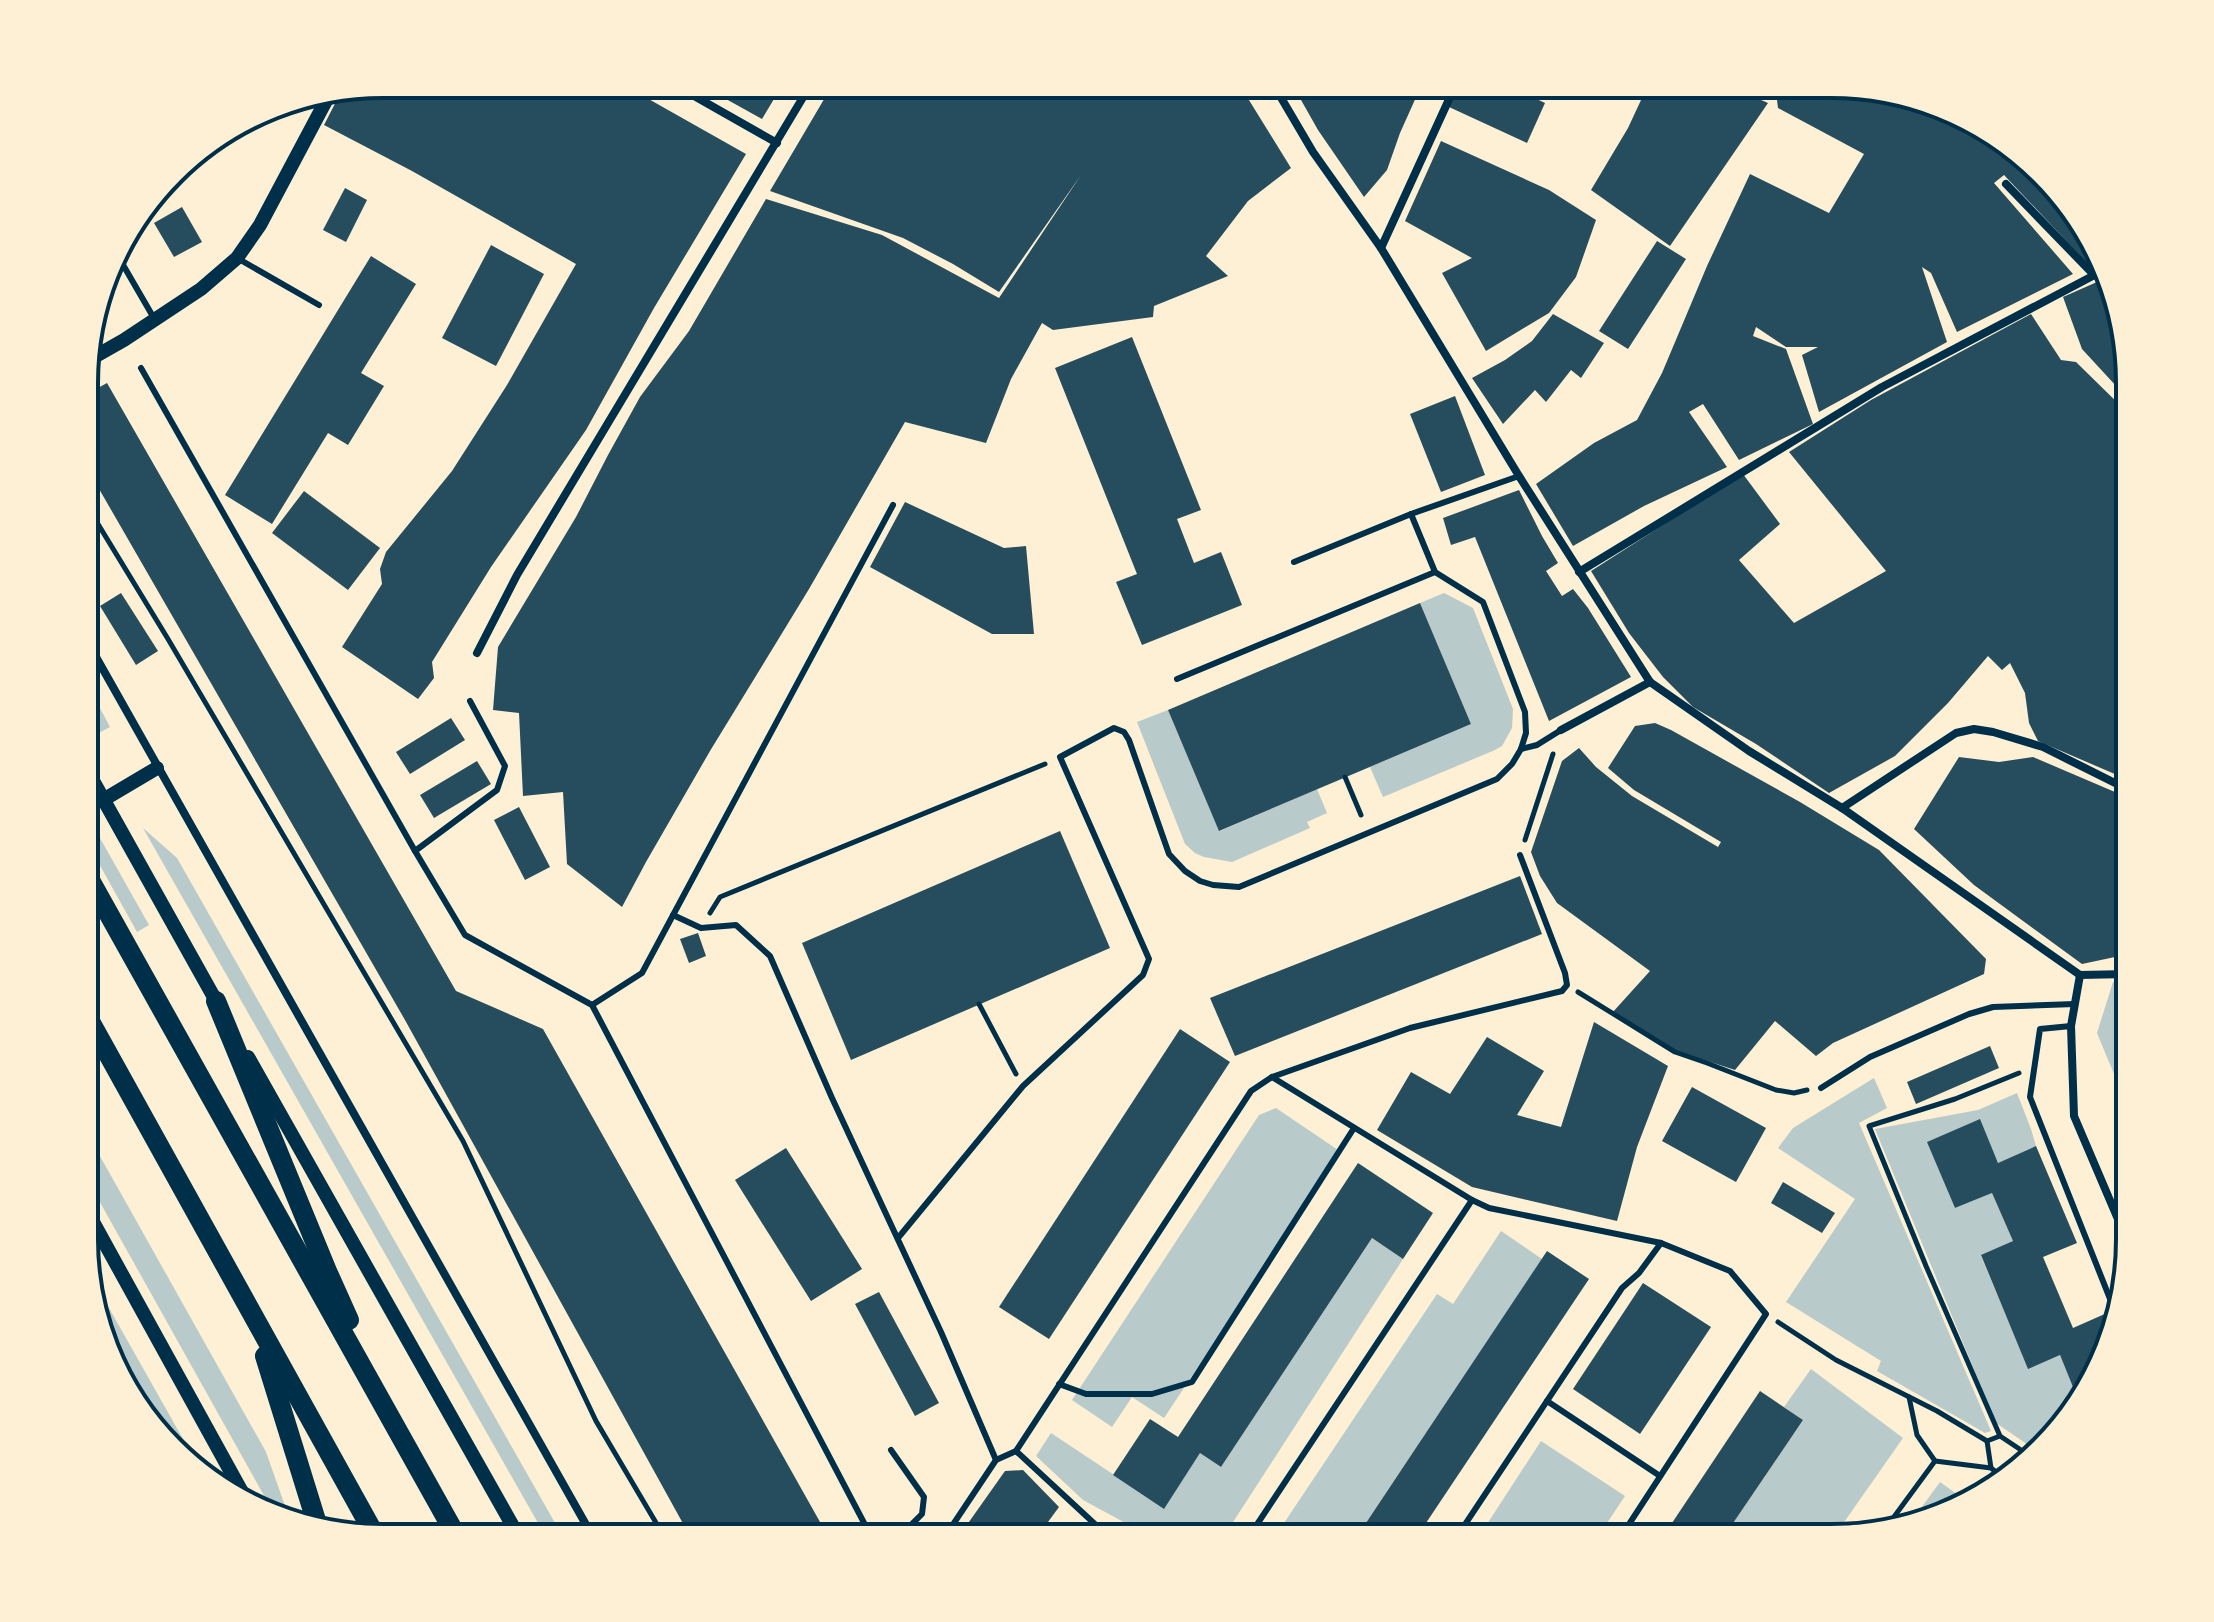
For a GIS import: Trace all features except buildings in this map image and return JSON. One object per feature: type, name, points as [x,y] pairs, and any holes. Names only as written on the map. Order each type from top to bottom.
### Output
[{"type":"main road","points":[[99,896],[450,1524]]},
{"type":"main road","points":[[216,1001],[327,1271],[413,1458]]},
{"type":"main road","points":[[99,1037],[368,1523]]},
{"type":"main road","points":[[252,1314],[314,1515]]},
{"type":"street","points":[[698,98],[777,143]]},
{"type":"street","points":[[477,653],[517,575],[803,98]]},
{"type":"street","points":[[1281,98],[1313,152],[1381,248],[1519,476],[1650,682],[1749,751],[1842,808],[2080,975],[2116,974]]},
{"type":"street","points":[[1381,248],[1450,98]]},
{"type":"street","points":[[100,353],[201,289],[237,258],[260,225],[324,104]]},
{"type":"street","points":[[1579,572],[1882,387],[2094,275],[2006,184]]},
{"type":"street","points":[[98,662],[586,1524]]},
{"type":"street","points":[[1561,730],[1650,682]]},
{"type":"street","points":[[1842,808],[1956,733],[1974,729],[2043,747],[2115,783]]},
{"type":"street","points":[[103,800],[157,768]]},
{"type":"street","points":[[98,792],[512,1524]]},
{"type":"street","points":[[2080,975],[2071,1026],[2074,1116],[2116,1214]]},
{"type":"street","points":[[99,1233],[237,1484]]},
{"type":"lane","points":[[237,258],[319,305]]},
{"type":"lane","points":[[123,266],[155,320]]},
{"type":"lane","points":[[141,368],[465,935],[592,1005],[865,1524]]},
{"type":"lane","points":[[1294,562],[1411,514],[1519,476]]},
{"type":"lane","points":[[592,1005],[642,973],[893,505]]},
{"type":"lane","points":[[898,1238],[1023,1086],[1143,975],[1149,959],[1060,757],[1114,728],[1124,732],[1169,854],[1200,881],[1239,887],[1497,779],[1512,764],[1526,733],[1525,712],[1483,602],[1435,572],[1411,514]]},
{"type":"lane","points":[[1177,679],[1435,572]]},
{"type":"lane","points":[[415,851],[497,790],[505,766],[470,701]]},
{"type":"lane","points":[[1521,749],[1537,745],[1561,730]]},
{"type":"lane","points":[[953,1524],[996,1460],[1016,1451],[1251,1091],[1272,1077],[1410,1028],[1562,991],[1567,985],[1565,973],[1520,855]]},
{"type":"lane","points":[[673,915],[701,928],[736,925],[770,956],[996,1460]]},
{"type":"lane","points":[[1821,1088],[1870,1057],[1969,1014],[1993,1007],[2075,1004]]},
{"type":"lane","points":[[2071,1026],[2040,1029],[2030,1097],[2110,1298]]},
{"type":"lane","points":[[1272,1077],[1472,1200],[1489,1208],[1661,1243],[1730,1271],[1766,1314],[1629,1524]]},
{"type":"lane","points":[[1059,1384],[1086,1394],[1152,1394],[1192,1382],[1354,1128]]},
{"type":"lane","points":[[1257,1524],[1472,1200]]},
{"type":"lane","points":[[1465,1524],[1622,1288],[1639,1273],[1661,1243]]},
{"type":"lane","points":[[1547,1401],[1660,1476]]},
{"type":"lane","points":[[891,1450],[924,1497],[922,1514],[912,1524]]},
{"type":"lane","points":[[1016,1451],[1095,1524]]},
{"type":"path","points":[[98,524],[463,1141],[596,1421],[657,1524]]},
{"type":"path","points":[[1520,855],[1561,730]]},
{"type":"path","points":[[701,928],[720,897],[1060,757]]},
{"type":"path","points":[[1345,777],[1361,815]]},
{"type":"path","points":[[1567,985],[1675,1052],[1776,1090],[1794,1093],[1821,1088]]},
{"type":"path","points":[[979,1004],[1023,1086]]},
{"type":"path","points":[[2022,1450],[2000,1436],[1869,1126],[1955,1099],[2034,1066]]},
{"type":"path","points":[[1766,1314],[1836,1360],[1909,1396],[1987,1441]]},
{"type":"path","points":[[1909,1396],[1917,1435],[1935,1461],[1991,1468],[1995,1471]]},
{"type":"path","points":[[1987,1441],[2000,1436]]},
{"type":"path","points":[[1987,1441],[1991,1468]]},
{"type":"path","points":[[1894,1517],[1935,1461]]},
{"type":"shaded area","points":[[1444,593],[1473,608],[1513,709],[1512,728],[1502,746],[1495,750],[1383,797],[1370,767],[1471,724],[1420,603]]},
{"type":"shaded area","points":[[98,705],[110,727],[98,733]]},
{"type":"shaded area","points":[[1168,710],[1220,831],[1317,789],[1327,813],[1307,822],[1310,828],[1232,862],[1195,853],[1185,844],[1137,722]]},
{"type":"shaded area","points":[[143,828],[177,858],[556,1524],[539,1524]]},
{"type":"shaded area","points":[[99,835],[149,925],[137,932],[99,863]]},
{"type":"shaded area","points":[[2116,981],[2114,1074],[2097,1033]]},
{"type":"shaded area","points":[[1874,1078],[1887,1108],[1859,1123],[1991,1431],[1985,1433],[1877,1371],[1881,1361],[1786,1302],[1855,1199],[1778,1148],[1793,1128]]},
{"type":"shaded area","points":[[2017,1093],[2036,1146],[1998,1163],[1979,1120],[1928,1142],[1955,1208],[1992,1193],[2013,1241],[1981,1256],[2028,1368],[2060,1355],[2073,1388],[2045,1427],[2027,1445],[1996,1423],[1875,1129],[1978,1110]]},
{"type":"shaded area","points":[[1276,1108],[1341,1152],[1164,1418],[1132,1397],[1112,1427],[1072,1400],[1259,1115]]},
{"type":"shaded area","points":[[99,1154],[266,1452],[285,1506],[266,1499],[99,1200]]},
{"type":"shaded area","points":[[1501,1231],[1542,1259],[1365,1524],[1283,1524],[1437,1294],[1453,1304]]},
{"type":"shaded area","points":[[1372,1238],[1403,1259],[1232,1524],[1127,1524],[1083,1500],[1036,1456],[1051,1433],[1164,1508],[1200,1453],[1221,1467]]},
{"type":"shaded area","points":[[105,1300],[186,1444],[157,1412],[136,1381],[113,1330]]},
{"type":"shaded area","points":[[1811,1369],[1903,1438],[1843,1523],[1732,1524],[1803,1420],[1784,1407]]},
{"type":"shaded area","points":[[1541,1441],[1625,1496],[1606,1524],[1487,1524]]},
{"type":"shaded area","points":[[1940,1482],[1958,1495],[1940,1502],[1920,1510]]}]
